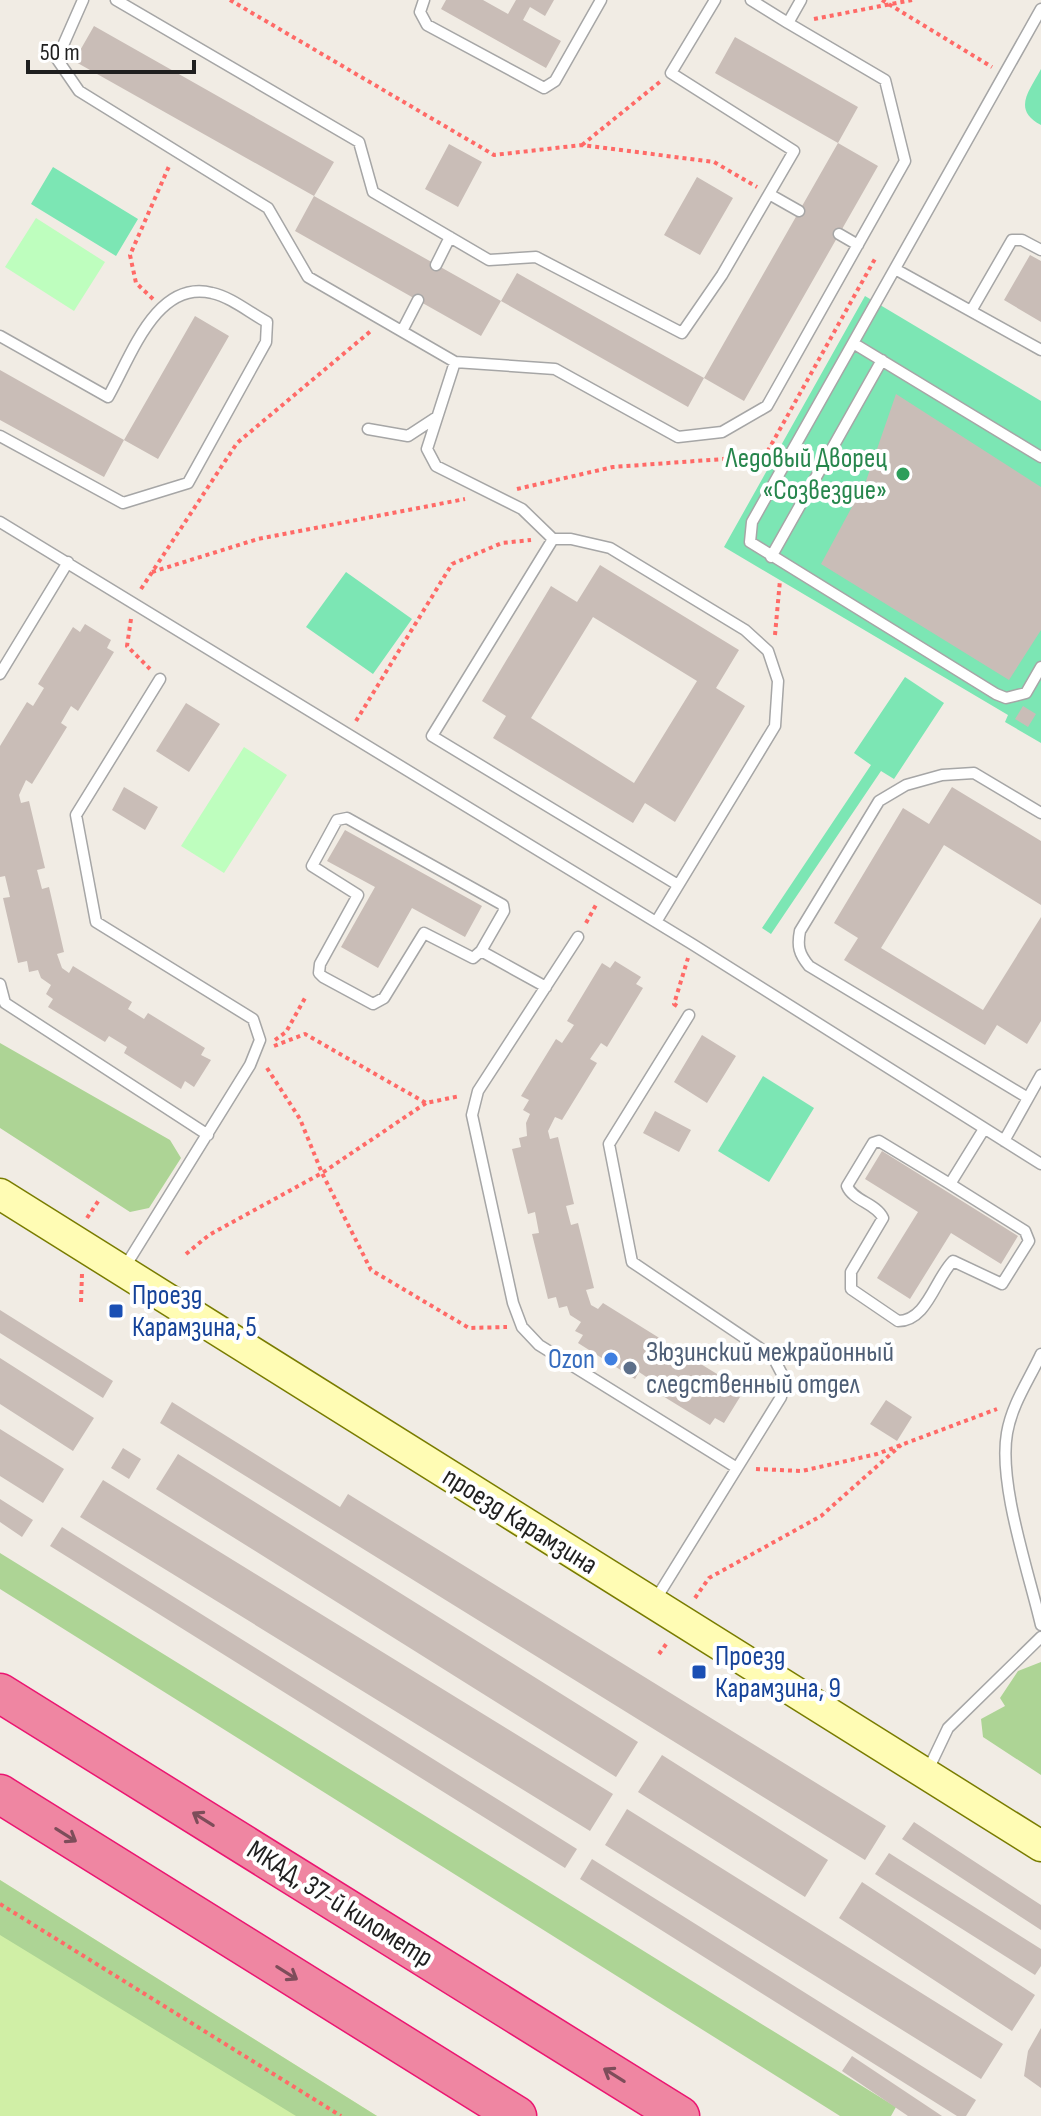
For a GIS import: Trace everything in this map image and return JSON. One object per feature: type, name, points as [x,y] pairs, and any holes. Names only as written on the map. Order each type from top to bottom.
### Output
[{"type":"highway","name":"МКАД, 37-й километр","points":[[0,1693],[680,2116]]},
{"type":"highway","points":[[0,1794],[517,2116]]},
{"type":"street","name":"проезд Карамзина","points":[[0,1194],[1041,1846]]},
{"type":"lane","points":[[83,0],[57,59],[79,91],[268,208],[308,277],[455,362],[555,369],[678,437],[722,432],[767,406],[905,161],[885,80],[751,0]]},
{"type":"lane","points":[[116,0],[359,142],[373,192],[489,260],[536,257],[682,333],[722,275],[794,151],[671,73],[715,0]]},
{"type":"lane","points":[[424,0],[420,12],[427,25],[544,88],[555,81],[601,0]]},
{"type":"lane","points":[[788,23],[801,0]]},
{"type":"lane","points":[[1041,9],[748,531],[754,548],[996,694],[1006,698],[1026,693],[1041,667]]},
{"type":"lane","points":[[769,194],[799,211]]},
{"type":"lane","points":[[839,234],[858,245]]},
{"type":"lane","points":[[436,265],[450,237]]},
{"type":"lane","points":[[971,311],[1012,240],[1022,240],[1041,250]]},
{"type":"lane","points":[[895,269],[1041,350]]},
{"type":"lane","points":[[0,336],[108,397],[160,306],[190,289],[216,293],[267,322],[266,342],[188,483],[123,503],[71,478],[0,436]]},
{"type":"lane","points":[[402,331],[418,300]]},
{"type":"lane","points":[[853,343],[1041,457]]},
{"type":"lane","points":[[776,560],[882,360]]},
{"type":"lane","points":[[455,362],[427,449],[436,466],[522,509],[553,539],[571,539],[610,548],[761,641],[772,661],[779,702],[775,726],[656,922]]},
{"type":"lane","points":[[368,429],[408,436],[437,417]]},
{"type":"lane","points":[[0,522],[692,944],[1041,1164]]},
{"type":"lane","points":[[553,539],[432,736],[678,885]]},
{"type":"lane","points":[[0,674],[68,562]]},
{"type":"lane","points":[[122,1272],[257,1053],[259,1031],[253,1019],[96,922],[76,815],[160,679]]},
{"type":"lane","points":[[1028,1098],[809,966],[800,955],[797,944],[800,931],[879,801],[906,785],[942,775],[974,773],[1041,813]]},
{"type":"lane","points":[[347,818],[503,905],[504,911],[481,951],[473,958],[429,934],[421,935],[384,998],[373,1004],[323,977],[319,973],[320,964],[358,895],[312,866],[337,820],[347,818]]},
{"type":"lane","points":[[578,937],[478,1091],[472,1115],[522,1327],[539,1345],[737,1468]]},
{"type":"lane","points":[[481,951],[546,987]]},
{"type":"lane","points":[[0,984],[5,1003],[208,1135]]},
{"type":"lane","points":[[653,1604],[781,1397],[783,1376],[773,1357],[632,1262],[609,1144],[689,1015]]},
{"type":"lane","points":[[1004,1141],[1041,1075]]},
{"type":"lane","points":[[950,1184],[984,1129]]},
{"type":"lane","points":[[879,1141],[950,1184],[1025,1231],[1029,1241],[1002,1284],[953,1261],[918,1313],[913,1318],[898,1321],[851,1289],[851,1272],[883,1218],[879,1210],[850,1193],[847,1186],[873,1143],[879,1141]]},
{"type":"lane","points":[[1041,1354],[1014,1405],[1007,1433],[1005,1467],[1041,1625]]},
{"type":"lane","points":[[926,1774],[948,1728],[1041,1637]]},
{"type":"path","points":[[230,0],[494,155],[582,145],[714,162],[769,194]]},
{"type":"path","points":[[882,0],[1004,74]]},
{"type":"path","points":[[788,23],[912,0]]},
{"type":"path","points":[[582,145],[671,73]]},
{"type":"path","points":[[160,306],[136,283],[130,255],[176,152]]},
{"type":"path","points":[[858,245],[895,269]]},
{"type":"path","points":[[152,572],[258,539],[492,494],[613,467],[765,456],[876,257]]},
{"type":"path","points":[[160,679],[127,646],[133,602],[237,443],[384,321]]},
{"type":"path","points":[[348,734],[452,564],[502,543],[553,539]]},
{"type":"path","points":[[772,661],[776,560]]},
{"type":"path","points":[[578,937],[605,891]]},
{"type":"path","points":[[689,1015],[674,1004],[692,944]]},
{"type":"path","points":[[257,1053],[286,1032],[305,998]]},
{"type":"path","points":[[257,1053],[305,1034],[426,1103]]},
{"type":"path","points":[[257,1053],[300,1119],[322,1173],[371,1270],[469,1328],[522,1327]]},
{"type":"path","points":[[186,1254],[209,1235],[322,1173],[426,1103],[478,1091]]},
{"type":"path","points":[[737,1468],[802,1471],[877,1454],[980,1413],[1014,1405]]},
{"type":"path","points":[[709,1578],[821,1516],[901,1445]]},
{"type":"path","points":[[0,1904],[341,2116]]},
{"type":"green space","points":[[1041,69],[1041,125],[1032,119],[1025,106],[1028,93]]},
{"type":"green space","points":[[53,167],[138,219],[116,256],[31,204]]},
{"type":"green space","points":[[36,218],[105,262],[74,311],[5,267]]},
{"type":"green space","name":"Ледовый Дворец «Созвездие»","points":[[865,296],[1041,401],[1041,743],[1005,722],[1008,715],[724,547]]},
{"type":"green space","points":[[346,572],[412,619],[373,674],[306,627]]},
{"type":"green space","points":[[905,677],[944,703],[894,779],[881,771],[771,934],[762,928],[871,765],[854,753]]},
{"type":"green space","points":[[244,747],[287,775],[224,873],[181,846]]},
{"type":"green space","points":[[0,1043],[170,1140],[181,1158],[149,1208],[130,1212],[0,1128]]},
{"type":"green space","points":[[763,1076],[814,1108],[769,1182],[718,1151]]},
{"type":"green space","points":[[0,1553],[896,2107],[891,2116],[840,2116],[0,1589]]},
{"type":"green space","points":[[1041,1662],[1041,1775],[983,1737],[981,1719],[1005,1706],[1000,1698],[1018,1671]]},
{"type":"green space","points":[[0,1880],[377,2116],[0,2116]]},
{"type":"green space","points":[[0,1880],[377,2116],[296,2116],[0,1935]]},
{"type":"building","points":[[446,0],[483,0],[508,14],[516,0],[554,0],[545,16],[530,7],[523,20],[561,41],[546,68],[441,9]]},
{"type":"building","points":[[94,26],[334,162],[314,196],[74,61]]},
{"type":"building","points":[[735,37],[858,107],[838,143],[715,73]]},
{"type":"building","points":[[838,143],[878,166],[744,401],[704,378]]},
{"type":"building","points":[[449,144],[482,162],[458,207],[425,189]]},
{"type":"building","points":[[697,177],[733,198],[700,255],[664,235]]},
{"type":"building","points":[[314,196],[501,301],[481,336],[295,231]]},
{"type":"building","points":[[1030,255],[1041,261],[1041,322],[1004,300]]},
{"type":"building","points":[[517,273],[704,378],[688,407],[501,301]]},
{"type":"building","points":[[195,316],[229,336],[158,459],[124,440]]},
{"type":"building","points":[[0,370],[124,440],[104,477],[0,420]]},
{"type":"building","points":[[896,394],[1041,487],[1041,630],[1009,680],[821,564],[866,481]]},
{"type":"building","points":[[600,565],[739,650],[716,688],[745,706],[675,822],[645,803],[633,823],[493,738],[506,716],[482,701],[551,586],[577,602]],"holes":[[[593,617],[697,681],[634,783],[531,718]]]},
{"type":"building","points":[[85,624],[111,640],[107,648],[114,652],[78,711],[71,706],[61,723],[67,727],[32,784],[26,780],[19,795],[21,803],[29,801],[45,868],[37,870],[42,889],[49,887],[64,952],[57,954],[62,968],[69,973],[73,966],[132,1002],[128,1009],[144,1019],[148,1013],[205,1048],[201,1055],[211,1060],[194,1087],[185,1081],[181,1089],[124,1053],[127,1047],[109,1036],[105,1042],[48,1007],[53,999],[46,994],[51,985],[41,978],[38,970],[29,972],[27,961],[18,963],[3,898],[10,897],[5,876],[0,877],[0,746],[27,702],[33,706],[44,688],[38,684],[73,627],[80,632]]},
{"type":"building","points":[[186,703],[220,724],[189,772],[156,751]]},
{"type":"building","points":[[1023,706],[1036,714],[1028,727],[1015,719]]},
{"type":"building","points":[[124,787],[158,807],[145,830],[112,810]]},
{"type":"building","points":[[952,787],[1041,841],[1041,905],[944,845],[881,948],[983,1010],[1041,917],[1041,1021],[1027,1044],[997,1025],[985,1045],[844,960],[858,938],[834,923],[903,808],[929,824]]},
{"type":"building","points":[[345,830],[482,906],[465,937],[412,908],[378,968],[341,947],[375,887],[327,861]]},
{"type":"building","points":[[615,961],[641,977],[636,984],[643,988],[607,1047],[601,1043],[590,1059],[597,1063],[562,1120],[555,1117],[548,1131],[550,1139],[558,1137],[574,1204],[566,1206],[571,1225],[578,1223],[594,1288],[586,1290],[591,1305],[598,1309],[603,1303],[661,1339],[657,1346],[674,1356],[678,1350],[735,1385],[731,1391],[740,1397],[724,1423],[715,1418],[710,1425],[653,1390],[657,1384],[639,1372],[635,1379],[578,1343],[583,1335],[575,1331],[581,1322],[570,1315],[567,1306],[559,1308],[556,1297],[548,1299],[532,1234],[539,1233],[535,1212],[528,1214],[512,1149],[521,1147],[519,1138],[527,1136],[526,1123],[530,1114],[523,1110],[529,1100],[521,1096],[556,1039],[562,1043],[574,1025],[567,1021],[602,963],[610,968]]},
{"type":"building","points":[[702,1035],[736,1056],[707,1103],[674,1082]]},
{"type":"building","points":[[655,1111],[691,1130],[679,1152],[643,1133]]},
{"type":"building","points":[[882,1151],[1018,1236],[1001,1264],[951,1233],[910,1299],[877,1278],[918,1212],[865,1179]]},
{"type":"building","points":[[0,1310],[113,1381],[103,1398],[0,1333]]},
{"type":"building","points":[[0,1358],[94,1418],[73,1451],[0,1404]]},
{"type":"building","points":[[886,1400],[912,1417],[897,1441],[870,1424]]},
{"type":"building","points":[[172,1402],[340,1507],[348,1494],[886,1826],[865,1860],[160,1423]]},
{"type":"building","points":[[0,1429],[64,1469],[43,1503],[0,1476]]},
{"type":"building","points":[[123,1448],[141,1459],[129,1479],[111,1468]]},
{"type":"building","points":[[178,1454],[638,1742],[616,1777],[156,1489]]},
{"type":"building","points":[[103,1480],[613,1794],[590,1831],[80,1517]]},
{"type":"building","points":[[0,1499],[33,1520],[22,1537],[0,1522]]},
{"type":"building","points":[[62,1527],[577,1849],[565,1868],[50,1546]]},
{"type":"building","points":[[662,1755],[828,1860],[805,1897],[638,1792]]},
{"type":"building","points":[[627,1809],[1003,2044],[981,2079],[605,1845]]},
{"type":"building","points":[[914,1822],[1041,1905],[1041,1930],[902,1839]]},
{"type":"building","points":[[889,1853],[1041,1949],[1041,1966],[1035,1975],[875,1874]]},
{"type":"building","points":[[592,1859],[976,2100],[966,2116],[957,2116],[580,1879]]},
{"type":"building","points":[[862,1882],[1035,1995],[1012,2031],[839,1918]]},
{"type":"building","points":[[1041,2028],[1041,2088],[1024,2076],[1028,2051]]},
{"type":"building","points":[[852,2056],[942,2116],[908,2116],[842,2071]]},
{"type":"place","name":"Ледовый Дворец «Созвездие»","points":[[903,474]]},
{"type":"place","name":"Проезд Карамзина, 5","points":[[116,1311]]},
{"type":"place","name":"Ozon","points":[[611,1359]]},
{"type":"place","name":"Зюзинский межрайонный следственный отдел","points":[[630,1368]]},
{"type":"place","name":"Проезд Карамзина, 9","points":[[699,1672]]}]
